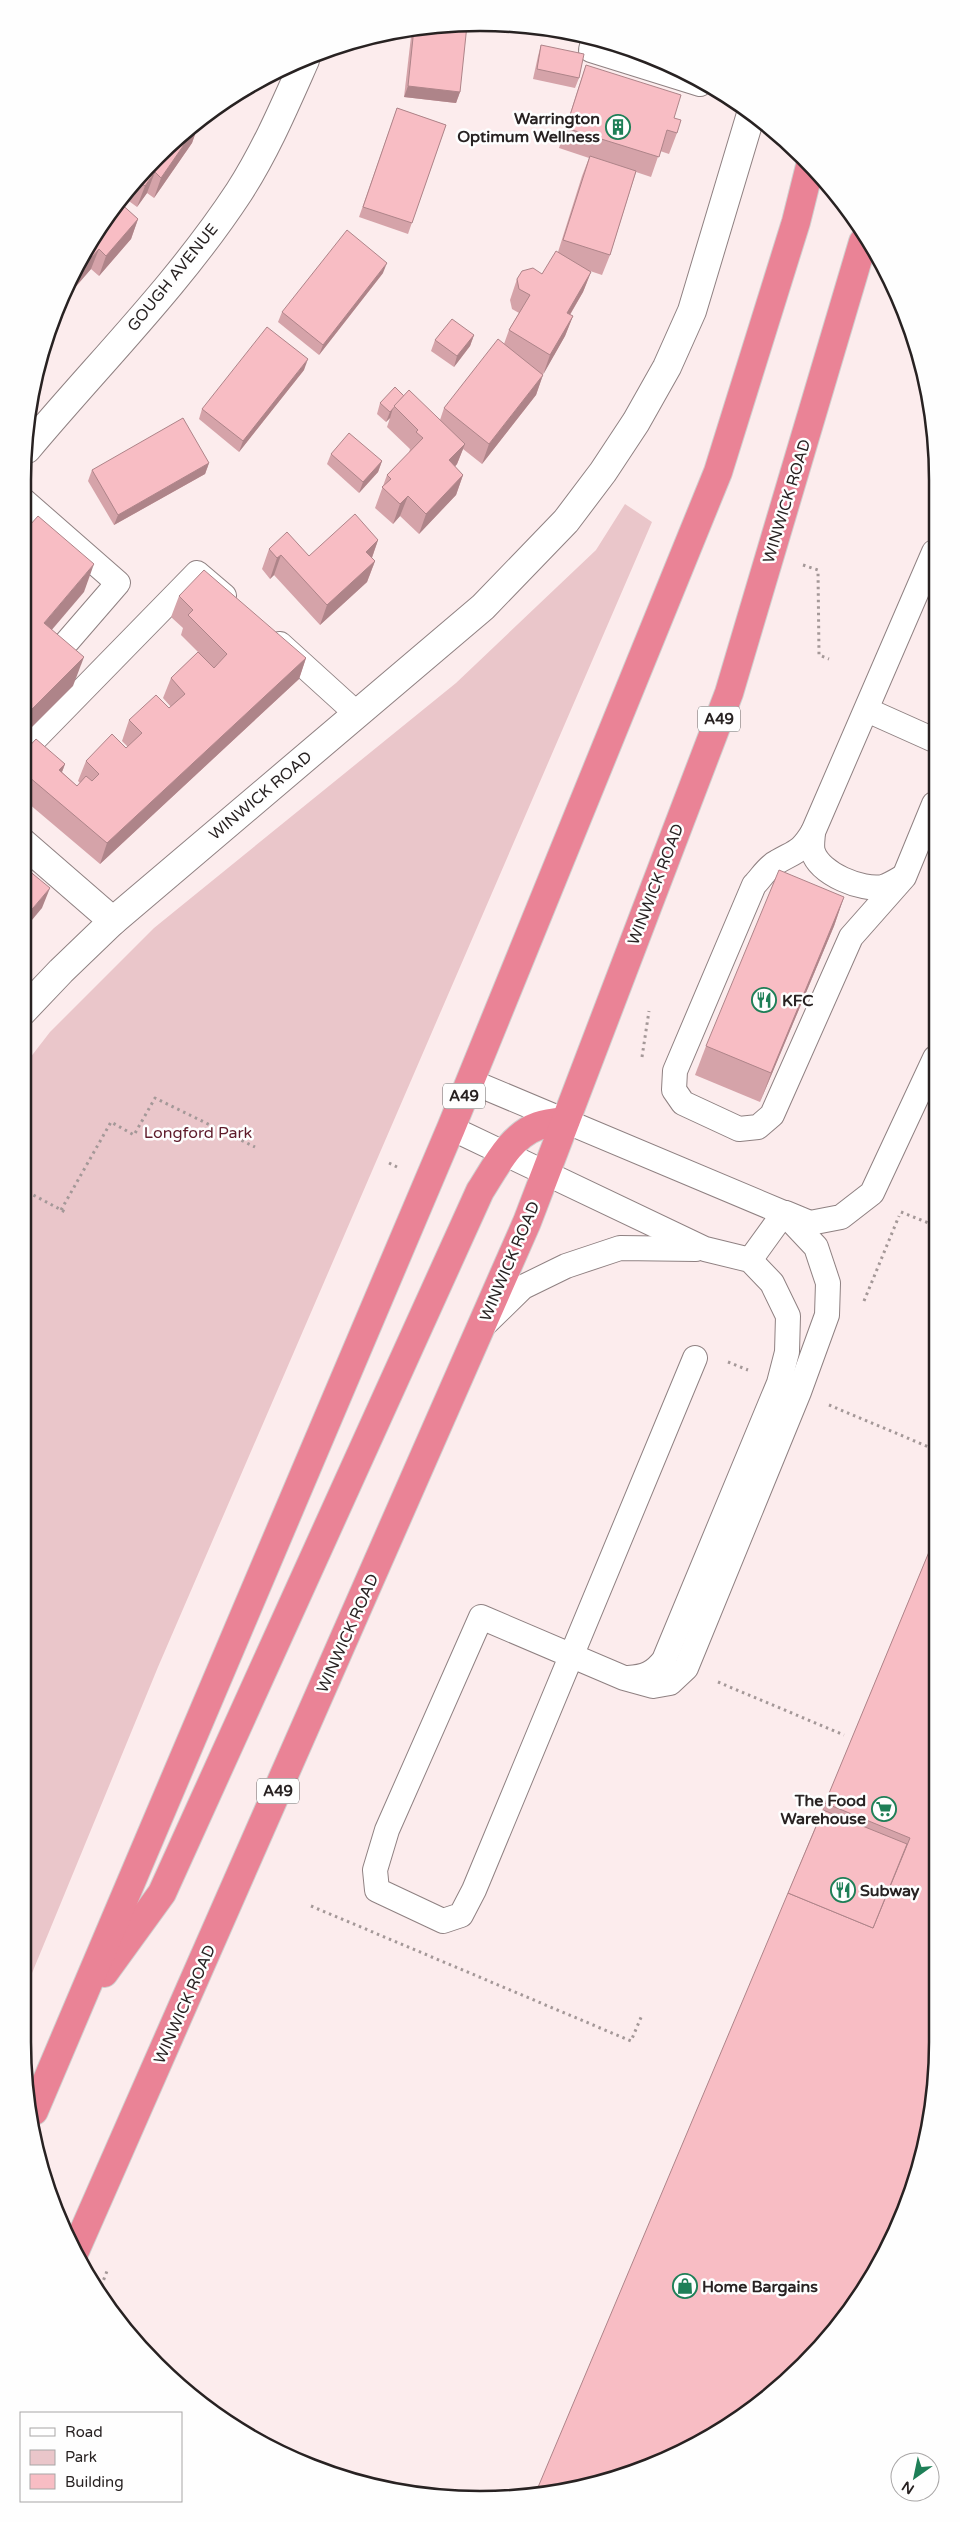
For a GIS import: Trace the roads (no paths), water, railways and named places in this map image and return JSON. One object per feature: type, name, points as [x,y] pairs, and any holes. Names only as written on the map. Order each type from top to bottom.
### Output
[{"type":"highway","name":"A49","points":[[36,2106],[451,1128],[718,472],[796,222],[808,174]]},
{"type":"highway","name":"WINWICK ROAD","points":[[79,2242],[527,1222],[729,693],[862,245]]},
{"type":"highway","points":[[76,2010],[162,1893],[480,1192],[504,1152],[518,1138],[538,1126],[565,1121]]},
{"type":"street","name":"GOUGH AVENUE","points":[[33,442],[195,254],[239,192],[267,143],[300,69]]},
{"type":"street","name":"WINWICK ROAD","points":[[31,1003],[113,921],[483,607],[566,520],[620,447],[667,367],[692,311],[749,121]]},
{"type":"street","points":[[31,850],[113,921]]},
{"type":"lane","points":[[592,46],[591,50],[673,76]]},
{"type":"lane","points":[[31,507],[118,582],[60,650]]},
{"type":"lane","points":[[929,564],[813,832],[804,846],[794,855],[775,862],[754,885],[674,1071],[674,1090],[683,1103],[739,1128],[758,1126],[772,1114],[851,937],[904,877],[929,816]]},
{"type":"lane","points":[[31,743],[197,573],[240,610]]},
{"type":"lane","points":[[262,628],[356,713]]},
{"type":"lane","points":[[867,710],[929,738]]},
{"type":"lane","points":[[813,832],[813,852],[823,867],[845,880],[864,888],[884,887],[904,877]]},
{"type":"lane","points":[[470,1081],[810,1224],[841,1217],[872,1193],[929,1071]]},
{"type":"lane","points":[[451,1128],[705,1249],[750,1260],[772,1283],[788,1316],[788,1352],[779,1383],[664,1660],[655,1671],[641,1678],[624,1678]]},
{"type":"lane","points":[[750,1260],[784,1213]]},
{"type":"lane","points":[[695,1358],[571,1655],[474,1890],[461,1916],[443,1921],[377,1890],[375,1870],[387,1830],[481,1617],[571,1655],[624,1678],[653,1686],[670,1683],[686,1668],[799,1392],[827,1314],[828,1283],[816,1247],[784,1213]]},
{"type":"lane","points":[[480,1330],[523,1287],[566,1266],[620,1248],[705,1249]]},
{"type":"place","name":"Warrington Optimum Wellness","points":[[618,127]]},
{"type":"place","name":"KFC","points":[[764,1000]]},
{"type":"place","name":"The Food Warehouse","points":[[884,1809]]},
{"type":"place","name":"Subway","points":[[843,1890]]},
{"type":"place","name":"Home Bargains","points":[[685,2286]]},
{"type":"park label","name":"Longford Park","points":[[198,1132]]}]
